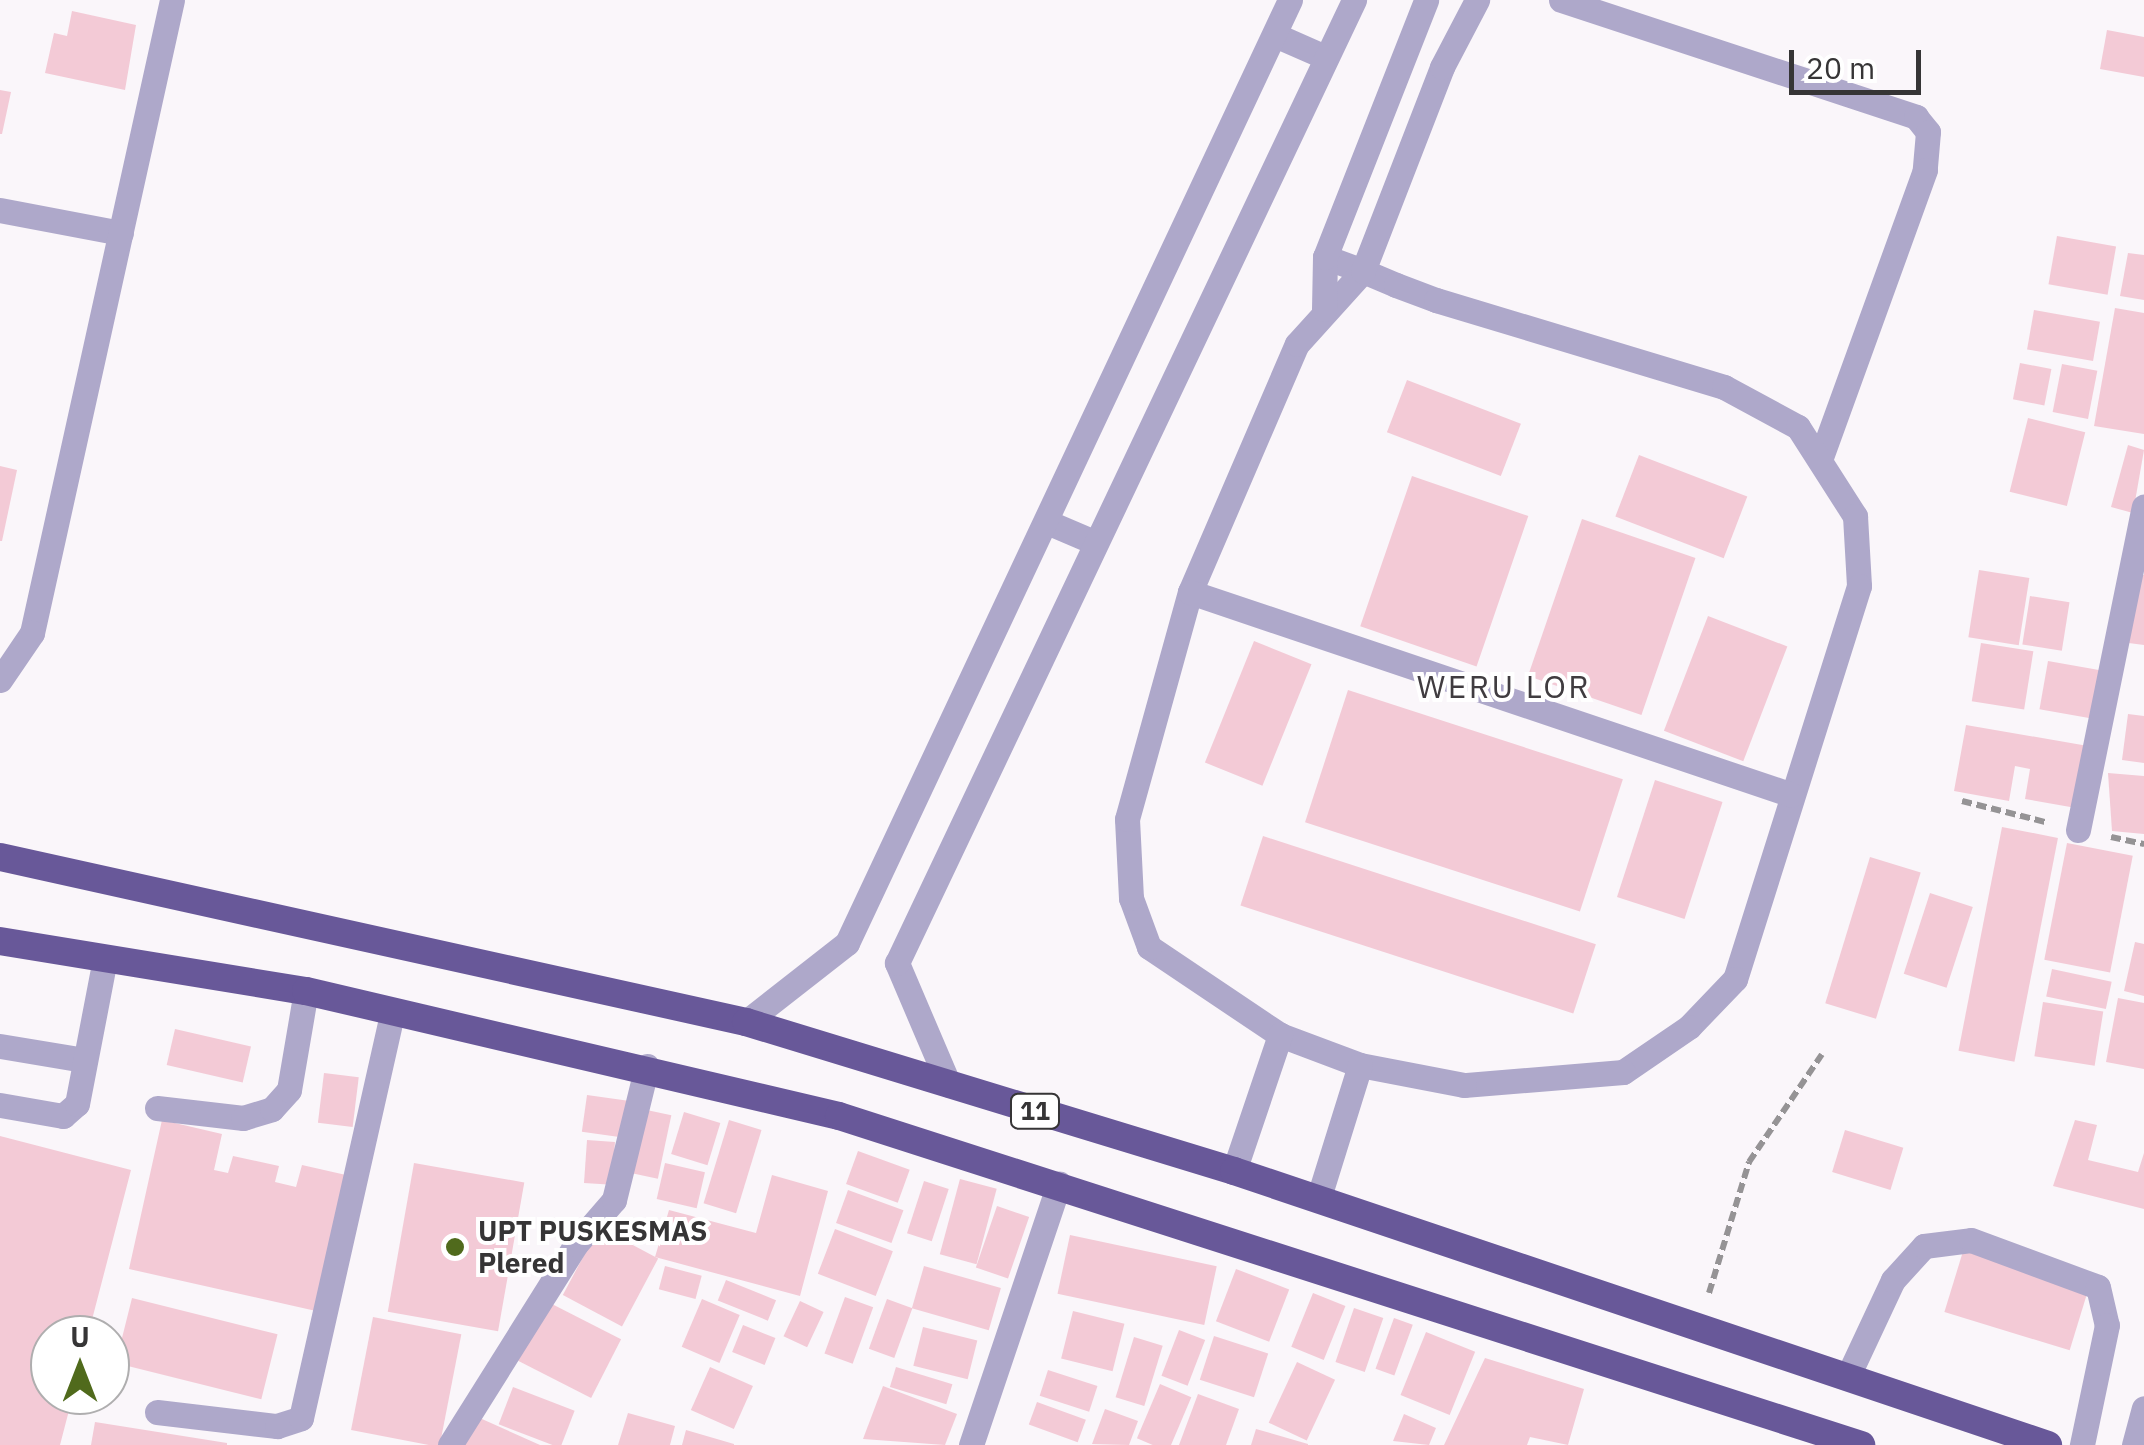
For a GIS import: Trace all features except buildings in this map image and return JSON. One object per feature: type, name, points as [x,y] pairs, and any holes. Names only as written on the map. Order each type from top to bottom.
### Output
[{"type":"highway","name":"11","points":[[0,857],[746,1022],[1234,1171],[2048,1445]]},
{"type":"highway","name":"11","points":[[0,941],[306,991],[648,1066],[1059,1184],[1862,1445]]},
{"type":"street","points":[[0,680],[32,633],[172,0]]},
{"type":"street","points":[[746,1022],[848,943],[1290,0]]},
{"type":"street","points":[[948,1084],[897,963],[1354,0]]},
{"type":"street","points":[[1324,309],[1325,257],[1388,86],[1426,0]]},
{"type":"street","points":[[1325,257],[1362,271],[1724,387],[1798,427],[1855,516],[1859,586],[1735,979],[1688,1028],[1624,1072],[1464,1084],[1360,1066],[1280,1035],[1149,947],[1131,898],[1126,818],[1190,592],[1277,384],[1324,309],[1362,271],[1428,100],[1477,0]]},
{"type":"street","points":[[1560,0],[1916,117],[1928,132],[1925,170],[1820,460]]},
{"type":"street","points":[[1274,35],[1325,57]]},
{"type":"street","points":[[1388,86],[1428,100]]},
{"type":"street","points":[[0,210],[120,233]]},
{"type":"street","points":[[2078,830],[2144,507]]},
{"type":"street","points":[[1048,522],[1094,542]]},
{"type":"street","points":[[1190,592],[1792,795]]},
{"type":"street","points":[[0,1104],[64,1116],[76,1104],[105,959]]},
{"type":"street","points":[[157,1108],[243,1118],[272,1109],[289,1090],[306,991]]},
{"type":"street","points":[[157,1412],[277,1426],[301,1418],[393,1010]]},
{"type":"street","points":[[1234,1171],[1280,1035]]},
{"type":"street","points":[[0,1046],[85,1060]]},
{"type":"street","points":[[450,1445],[576,1244],[614,1200],[648,1066]]},
{"type":"street","points":[[1318,1200],[1360,1066]]},
{"type":"street","points":[[971,1445],[1059,1184]]},
{"type":"street","points":[[1848,1376],[1893,1280],[1924,1246],[1972,1240],[2098,1287],[2107,1325],[2082,1445]]},
{"type":"street","points":[[2134,1445],[2144,1408]]},
{"type":"path","points":[[1698,1327],[1750,1162],[1822,1054]]},
{"type":"place","name":"UPT PUSKESMAS Plered","points":[[455,1247]]},
{"type":"district","name":"WERU LOR","points":[[1504,686]]}]
